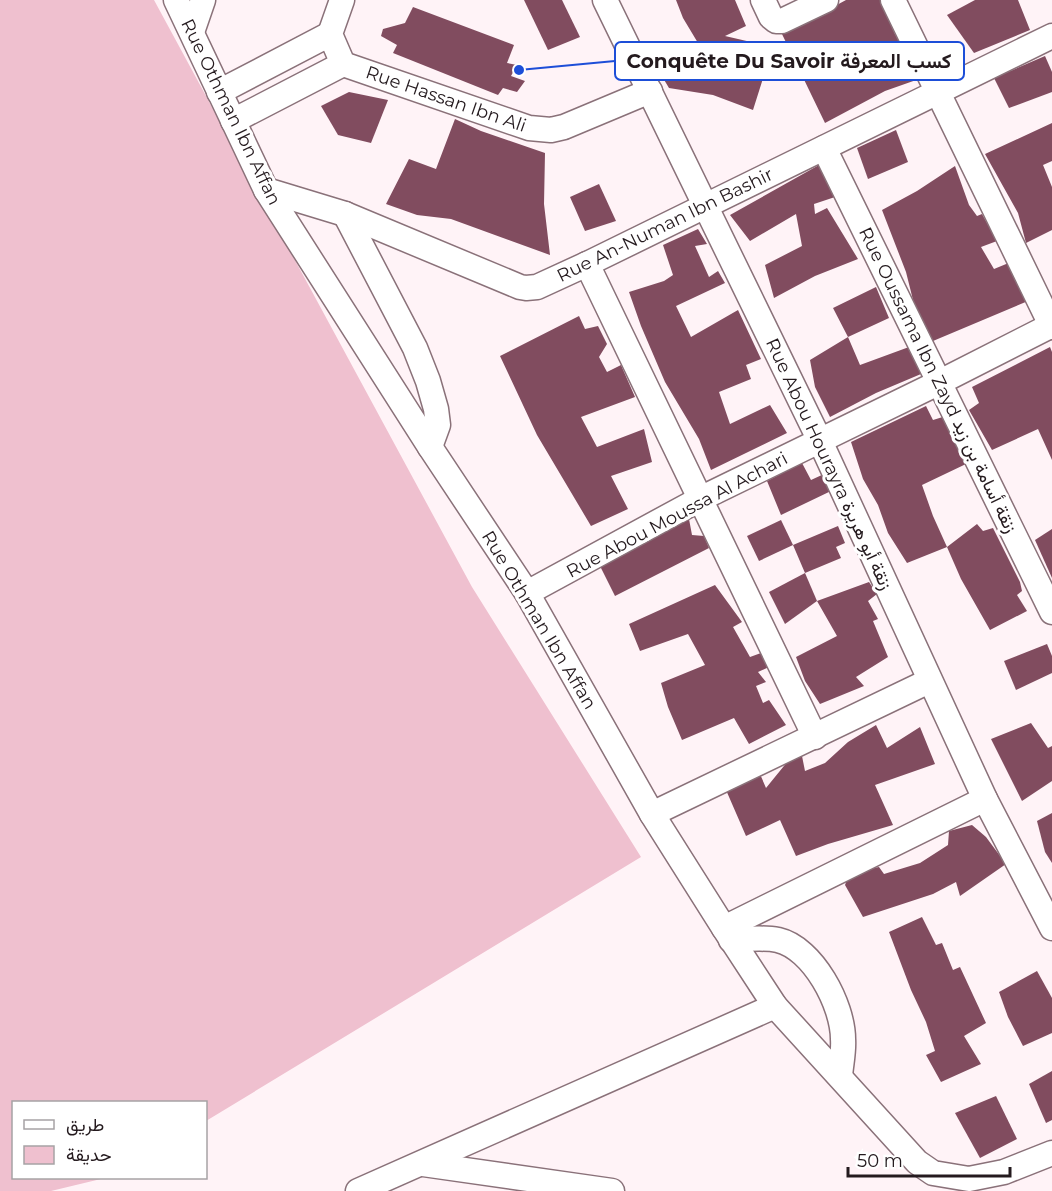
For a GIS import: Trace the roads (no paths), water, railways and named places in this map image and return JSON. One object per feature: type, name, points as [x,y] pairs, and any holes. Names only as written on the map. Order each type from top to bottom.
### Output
[{"type":"street","name":"Rue Othman Ibn Affan","points":[[176,0],[266,190],[430,447],[527,593],[652,814],[728,934],[774,1006],[917,1162],[931,1182]]},
{"type":"street","points":[[192,32],[202,0]]},
{"type":"street","points":[[219,92],[330,34],[342,0]]},
{"type":"street","name":"Rue Abou Hourayra زنقة أبو هريرة","points":[[605,0],[820,441],[985,799],[1052,928]]},
{"type":"street","points":[[763,0],[772,19],[782,21],[826,0]]},
{"type":"street","points":[[893,0],[1052,326]]},
{"type":"street","name":"Rue Hassan Ibn Ali","points":[[330,34],[343,64]]},
{"type":"street","name":"Rue An-Numan Ibn Bashir","points":[[266,190],[345,214],[526,288],[537,287],[1052,36]]},
{"type":"street","name":"Rue Hassan Ibn Ali","points":[[233,121],[343,64],[537,130],[564,127],[650,91]]},
{"type":"street","name":"Rue Oussama Ibn Zayd زنقة أسامة بن زيد","points":[[824,148],[1052,612]]},
{"type":"street","points":[[345,214],[415,348],[428,381],[438,425],[430,447]]},
{"type":"street","points":[[587,264],[815,737]]},
{"type":"street","name":"Rue Abou Moussa Al Achari","points":[[527,593],[700,499],[1052,326]]},
{"type":"street","points":[[652,814],[929,681]]},
{"type":"street","points":[[728,934],[985,799]]},
{"type":"street","points":[[728,934],[778,940],[794,946],[811,961],[841,1018],[843,1040],[840,1076]]},
{"type":"street","points":[[358,1191],[774,1006]]},
{"type":"street","points":[[931,1182],[969,1179],[1004,1172],[1052,1153]]},
{"type":"street","points":[[423,1164],[611,1191]]},
{"type":"place","name":"Conquête Du Savoir كسب المعرفة","points":[[519,70]]}]
